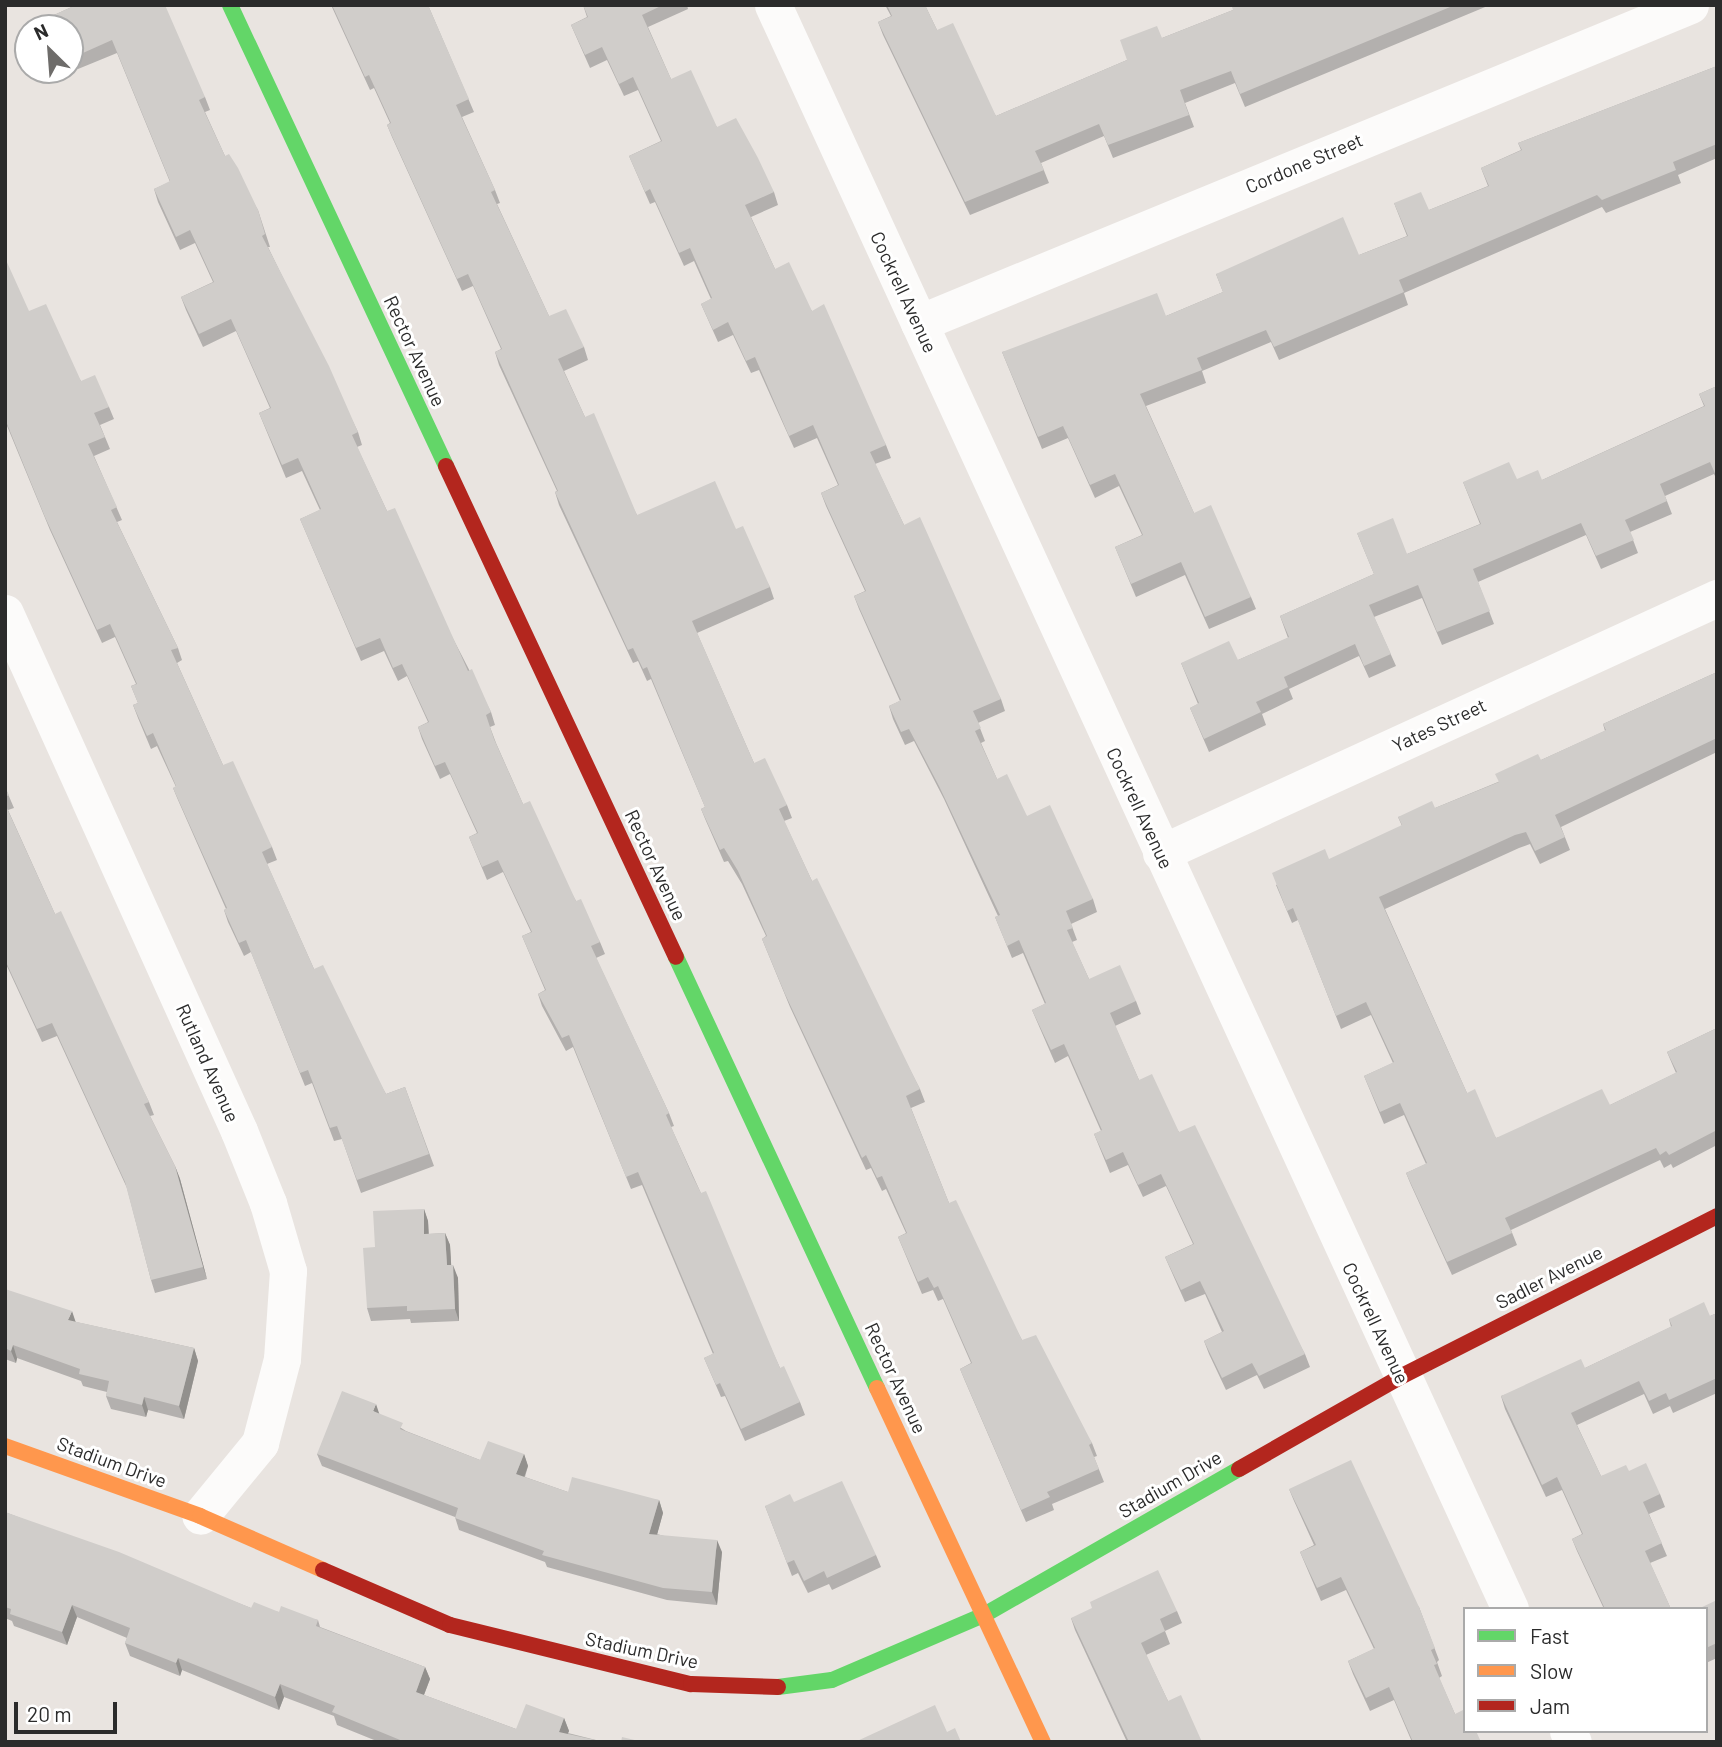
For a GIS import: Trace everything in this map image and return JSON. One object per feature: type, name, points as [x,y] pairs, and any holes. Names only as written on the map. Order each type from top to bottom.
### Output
[{"type":"street","name":"Rector Avenue","points":[[230,5],[1043,1742]]},
{"type":"street","name":"Cockrell Avenue","points":[[773,5],[1400,1377],[1509,1607]]},
{"type":"street","name":"Cordone Street","points":[[919,323],[1690,5]]},
{"type":"street","name":"Yates Street","points":[[1161,853],[1717,598]]},
{"type":"street","name":"Rutland Avenue","points":[[5,613],[239,1131],[268,1203],[288,1271],[282,1359],[260,1443],[200,1516]]},
{"type":"street","name":"Sadler Avenue","points":[[1400,1377],[1717,1216]]},
{"type":"street","name":"Stadium Drive","points":[[5,1446],[200,1516],[450,1625],[691,1684],[774,1687],[832,1680],[984,1615],[1400,1377]]},
{"type":"building","points":[[76,5],[165,5],[205,97],[199,100],[225,156],[229,154],[238,168],[258,210],[265,234],[262,236],[329,366],[358,432],[352,435],[387,511],[395,508],[468,671],[472,669],[491,712],[486,715],[494,739],[523,804],[530,801],[576,901],[581,899],[600,942],[591,946],[669,1113],[666,1115],[693,1177],[701,1193],[706,1191],[780,1368],[784,1366],[800,1402],[741,1429],[720,1383],[716,1385],[704,1358],[714,1353],[638,1172],[626,1177],[569,1035],[562,1038],[538,994],[546,990],[522,936],[532,932],[498,860],[482,867],[469,837],[478,833],[445,762],[435,766],[418,727],[429,722],[402,664],[393,668],[380,638],[356,648],[300,519],[321,509],[298,458],[282,465],[259,413],[271,408],[231,319],[199,334],[181,297],[214,282],[190,230],[176,237],[154,189],[170,181],[112,40],[84,53],[84,14],[56,14]]},
{"type":"building","points":[[332,5],[428,5],[469,99],[456,105],[495,190],[491,192],[549,316],[566,309],[584,347],[558,359],[585,417],[594,413],[637,515],[715,481],[736,529],[743,526],[770,587],[692,621],[754,763],[765,758],[787,805],[779,809],[812,881],[817,878],[920,1089],[906,1096],[949,1203],[956,1200],[1022,1340],[1036,1335],[1092,1443],[1089,1445],[1099,1469],[1047,1492],[1050,1497],[1021,1510],[960,1369],[972,1363],[938,1286],[934,1288],[928,1277],[918,1282],[898,1237],[907,1233],[882,1176],[877,1178],[866,1155],[862,1158],[785,994],[762,939],[767,936],[738,871],[724,848],[720,850],[701,809],[705,807],[647,667],[643,669],[633,648],[628,650],[555,492],[558,491],[495,352],[502,349],[468,274],[457,279],[387,125],[391,123],[369,75],[365,77]]},
{"type":"building","points":[[583,5],[663,5],[642,15],[671,79],[691,70],[717,127],[736,118],[758,158],[774,192],[745,205],[775,269],[789,262],[812,311],[824,304],[886,445],[870,452],[904,525],[920,517],[1001,699],[973,711],[981,728],[975,731],[997,779],[1007,774],[1027,816],[1050,805],[1093,899],[1066,911],[1073,928],[1067,930],[1089,979],[1120,965],[1136,1001],[1110,1013],[1139,1080],[1152,1074],[1179,1132],[1195,1125],[1305,1354],[1259,1376],[1252,1363],[1222,1378],[1204,1341],[1224,1331],[1200,1281],[1181,1290],[1165,1257],[1194,1244],[1161,1174],[1138,1185],[1123,1152],[1106,1160],[1094,1134],[1102,1130],[1064,1044],[1051,1050],[1032,1010],[1046,1003],[1019,940],[1007,946],[995,917],[1000,915],[939,786],[909,729],[901,732],[889,706],[901,700],[854,596],[866,591],[821,493],[839,485],[813,425],[789,436],[755,357],[746,361],[728,322],[713,330],[701,304],[712,298],[690,248],[679,253],[650,189],[645,192],[629,156],[662,141],[633,77],[619,84],[602,47],[585,55],[571,25],[588,17]]},
{"type":"building","points":[[887,5],[925,5],[937,30],[953,23],[996,116],[1127,60],[1120,40],[1157,26],[1162,38],[1233,10],[1235,5],[1455,5],[1240,94],[1231,71],[1180,90],[1189,115],[1108,145],[1099,124],[1035,151],[1044,170],[965,202],[878,22],[892,16]]},
{"type":"building","points":[[1717,66],[1717,144],[1673,162],[1676,170],[1602,200],[1597,195],[1399,280],[1404,292],[1274,347],[1266,330],[1197,358],[1202,370],[1140,394],[1194,513],[1211,505],[1251,597],[1205,617],[1181,562],[1131,584],[1115,547],[1143,535],[1115,474],[1090,485],[1063,426],[1038,437],[1002,352],[1157,293],[1166,316],[1223,292],[1216,274],[1343,217],[1359,255],[1408,236],[1394,203],[1421,192],[1429,210],[1489,186],[1481,168],[1522,150],[1518,143]]},
{"type":"building","points":[[5,260],[29,311],[46,304],[81,381],[95,375],[109,407],[94,413],[105,437],[88,444],[117,507],[111,510],[178,648],[171,650],[223,765],[233,761],[272,847],[262,852],[314,969],[323,965],[386,1094],[405,1087],[429,1154],[357,1180],[337,1126],[330,1128],[308,1070],[300,1073],[246,940],[239,943],[224,910],[227,908],[173,788],[176,786],[153,733],[147,736],[133,705],[138,703],[131,686],[137,684],[110,624],[97,630],[45,517],[5,419]]},
{"type":"building","points":[[1717,386],[1717,478],[1710,462],[1660,484],[1667,501],[1625,520],[1634,540],[1596,556],[1581,523],[1473,569],[1490,611],[1437,632],[1418,585],[1369,605],[1391,654],[1364,666],[1355,644],[1284,677],[1288,687],[1256,702],[1261,712],[1204,739],[1190,708],[1199,703],[1181,663],[1229,641],[1238,660],[1289,637],[1280,616],[1374,574],[1357,533],[1393,518],[1407,554],[1481,524],[1463,482],[1509,462],[1517,479],[1538,470],[1542,480],[1705,406],[1699,394]]},
{"type":"building","points":[[1717,672],[1717,738],[1555,815],[1565,837],[1535,851],[1526,832],[1515,835],[1379,897],[1467,1093],[1475,1089],[1496,1138],[1602,1089],[1610,1105],[1677,1072],[1667,1052],[1717,1028],[1717,1130],[1669,1155],[1666,1151],[1660,1155],[1656,1148],[1505,1218],[1512,1233],[1447,1262],[1406,1173],[1427,1163],[1400,1103],[1380,1112],[1364,1076],[1394,1062],[1366,1002],[1336,1016],[1293,908],[1287,911],[1272,873],[1325,849],[1329,859],[1402,825],[1398,817],[1432,801],[1435,808],[1499,782],[1495,774],[1538,754],[1541,760],[1606,730],[1603,724]]},
{"type":"building","points":[[5,804],[55,914],[61,911],[149,1102],[144,1104],[175,1166],[203,1267],[151,1280],[125,1182],[52,1023],[37,1029],[5,960]]},
{"type":"building","points":[[424,1209],[424,1234],[445,1233],[447,1265],[453,1265],[455,1309],[407,1311],[407,1306],[367,1308],[363,1248],[375,1247],[373,1211]]},
{"type":"building","points":[[5,1289],[72,1311],[68,1320],[194,1348],[179,1406],[144,1397],[142,1405],[106,1396],[109,1381],[79,1374],[80,1369],[13,1345],[11,1351],[5,1348]]},
{"type":"building","points":[[1704,1302],[1710,1316],[1717,1313],[1717,1378],[1669,1400],[1666,1393],[1649,1401],[1639,1381],[1571,1413],[1601,1476],[1626,1465],[1629,1471],[1646,1463],[1660,1494],[1643,1502],[1662,1543],[1645,1551],[1670,1607],[1604,1607],[1572,1539],[1583,1534],[1557,1477],[1542,1485],[1501,1396],[1581,1359],[1585,1368],[1672,1326],[1669,1319]]},
{"type":"building","points":[[342,1391],[376,1404],[373,1411],[403,1423],[400,1429],[480,1460],[488,1441],[524,1454],[516,1474],[568,1492],[572,1477],[659,1500],[649,1534],[717,1540],[712,1592],[663,1588],[542,1555],[544,1551],[455,1518],[458,1508],[317,1454]]},
{"type":"building","points":[[1351,1460],[1419,1607],[1435,1648],[1431,1650],[1437,1664],[1434,1665],[1455,1714],[1463,1710],[1463,1733],[1477,1733],[1481,1742],[1413,1742],[1389,1687],[1366,1698],[1348,1661],[1375,1648],[1341,1577],[1317,1588],[1300,1552],[1316,1545],[1289,1489]]},
{"type":"building","points":[[842,1481],[876,1555],[827,1578],[824,1571],[804,1581],[794,1560],[787,1563],[765,1506],[790,1494],[794,1502]]},
{"type":"building","points":[[5,1512],[119,1552],[251,1608],[254,1602],[279,1612],[281,1606],[318,1620],[316,1626],[425,1667],[416,1692],[516,1729],[526,1704],[564,1718],[559,1732],[604,1742],[405,1742],[332,1712],[335,1706],[280,1684],[275,1697],[178,1658],[176,1663],[125,1643],[130,1628],[72,1605],[62,1632],[10,1614],[11,1609],[5,1607]]},
{"type":"building","points":[[1158,1570],[1177,1611],[1160,1619],[1165,1631],[1141,1643],[1168,1701],[1181,1695],[1202,1742],[1129,1742],[1071,1618],[1092,1608],[1090,1602]]},
{"type":"building","points":[[1717,1600],[1717,1643],[1708,1647],[1708,1607],[1702,1607]]},
{"type":"building","points":[[935,1705],[947,1732],[955,1728],[961,1742],[855,1742]]},
{"type":"building","points":[[622,1737],[643,1742],[621,1742]]},
{"type":"traffic: fast","points":[[230,5],[446,466]]},
{"type":"traffic: fast","points":[[676,957],[877,1388]]},
{"type":"traffic: fast","points":[[778,1687],[832,1680],[984,1615],[1239,1469]]},
{"type":"traffic: slow","points":[[877,1388],[1043,1742]]},
{"type":"traffic: slow","points":[[5,1446],[200,1516],[323,1570]]},
{"type":"traffic: jam","points":[[446,466],[676,957]]},
{"type":"traffic: jam","points":[[1239,1469],[1400,1377],[1717,1216]]},
{"type":"traffic: jam","points":[[323,1570],[450,1625],[691,1684],[778,1687]]}]
